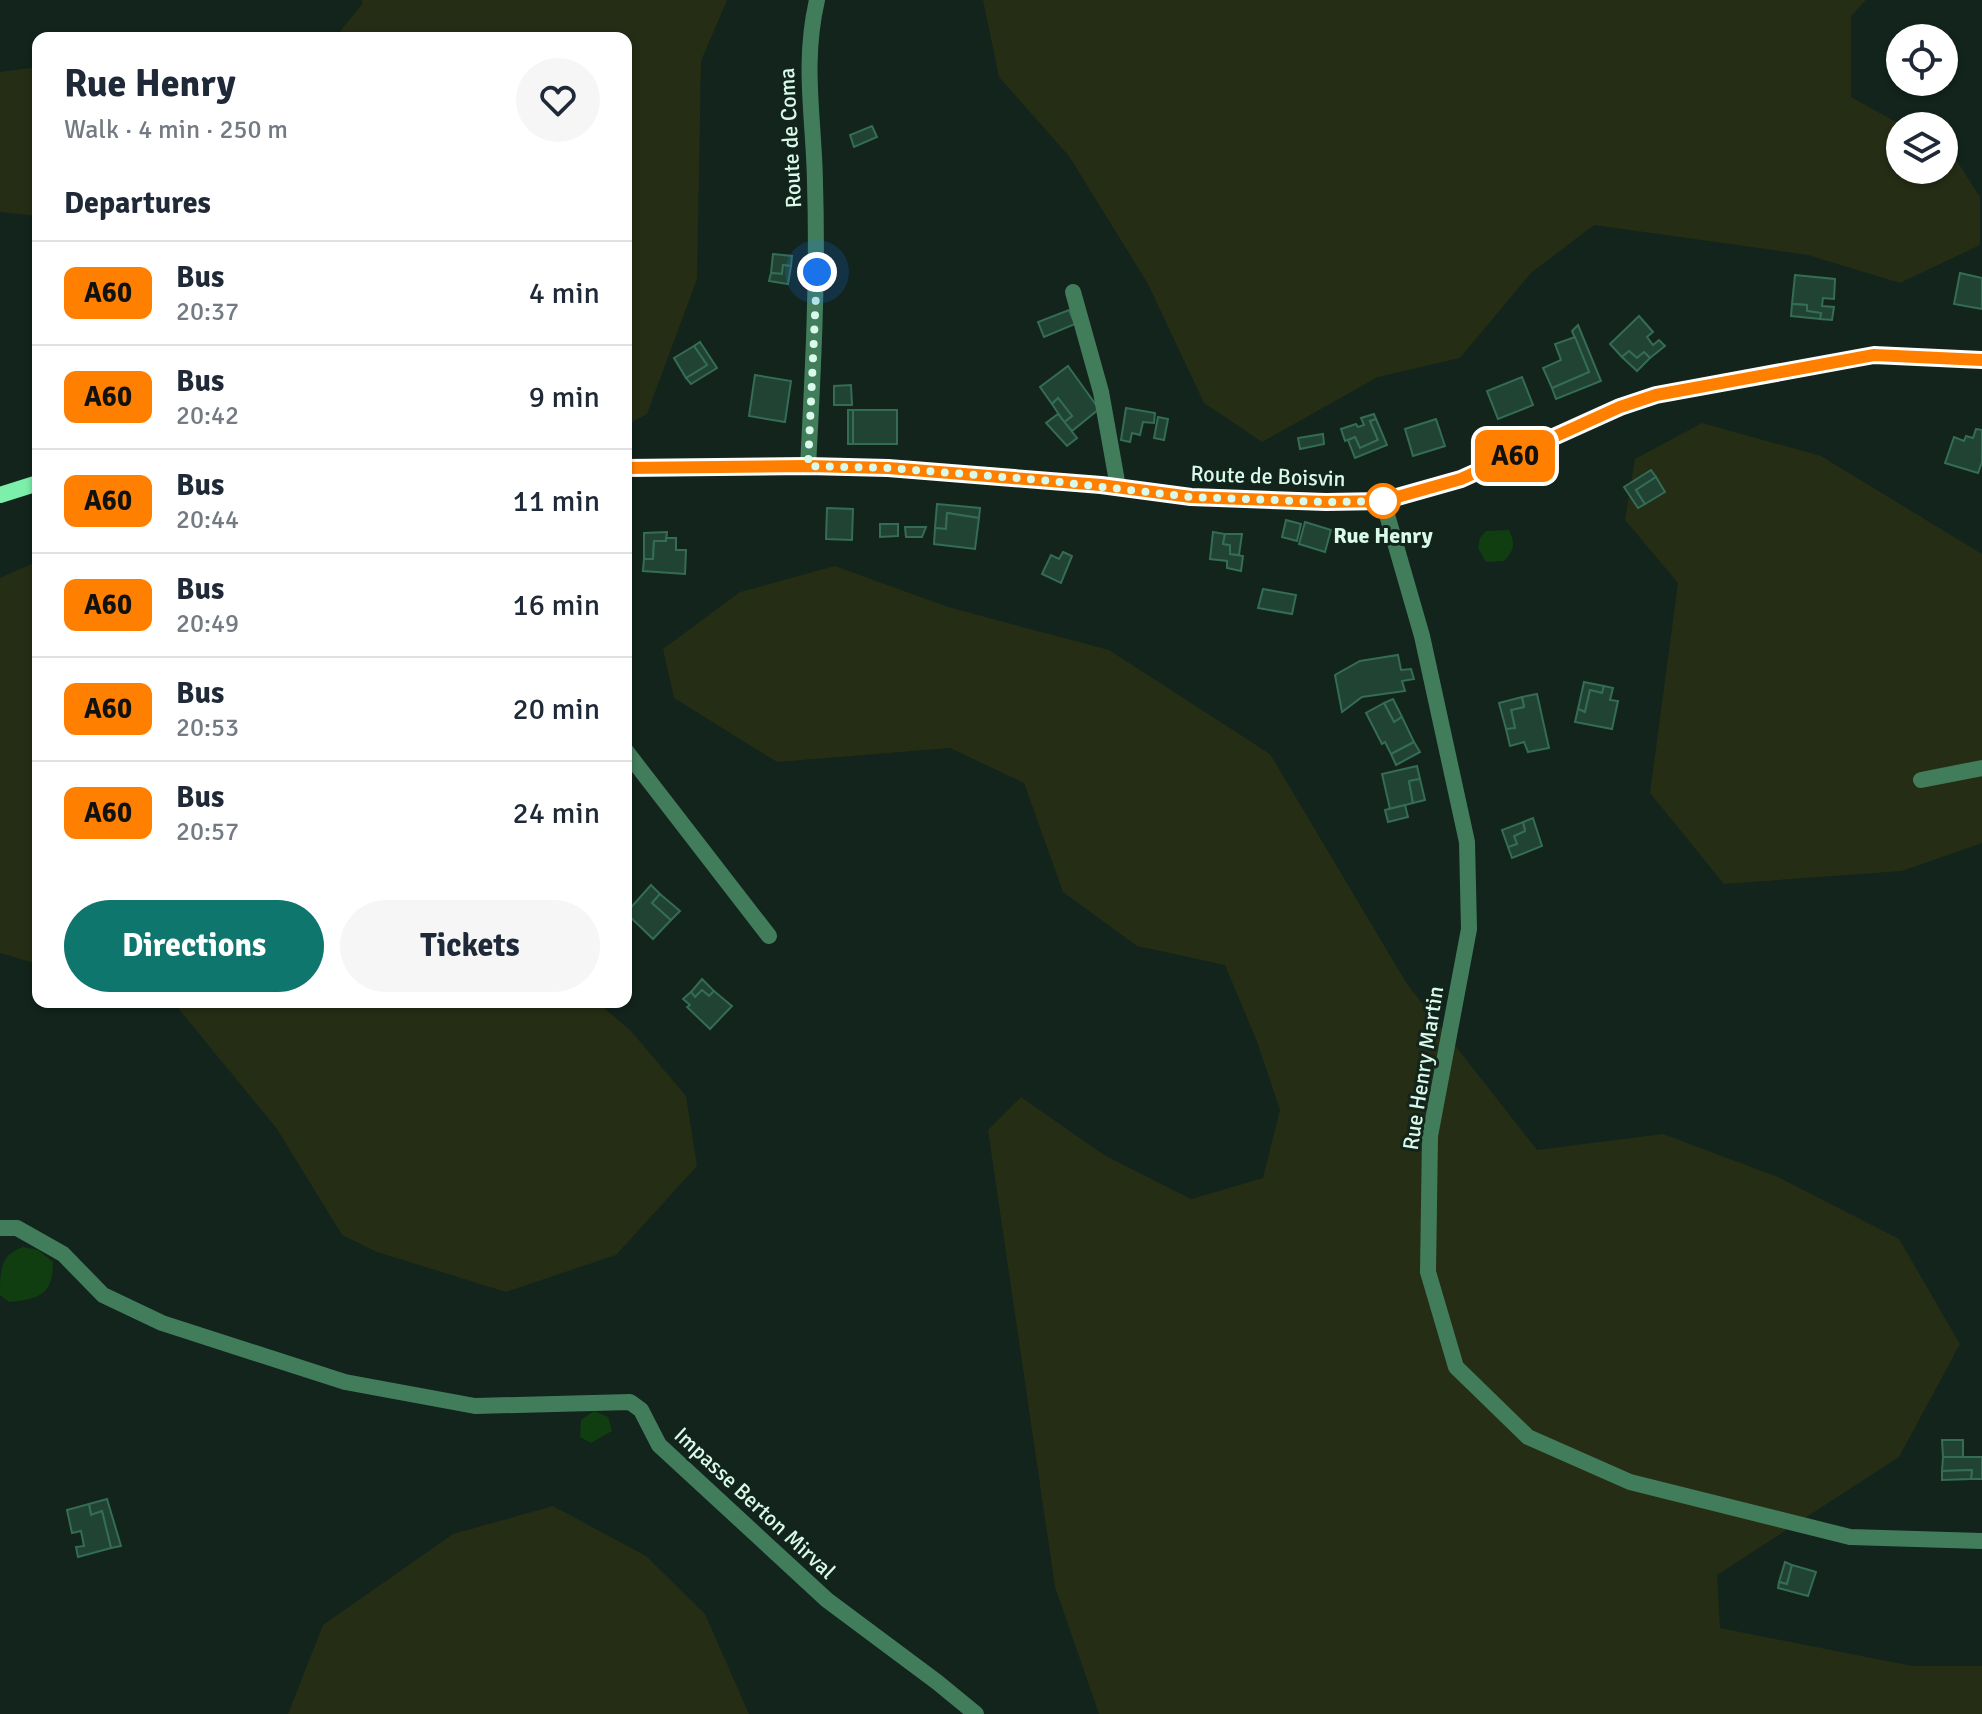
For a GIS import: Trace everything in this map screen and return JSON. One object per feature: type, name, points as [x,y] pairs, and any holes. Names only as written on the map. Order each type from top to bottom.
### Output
[{"type":"main road","name":"Route de Boisvin","points":[[632,468],[888,468],[1118,487],[1191,497],[1383,501],[1461,479],[1620,407],[1656,395],[1874,355],[1980,356]]},
{"type":"main road","points":[[0,495],[32,485]]},
{"type":"street","name":"Route de Coma","points":[[808,466],[817,303],[815,180],[808,74],[809,44],[817,0]]},
{"type":"street","points":[[1073,292],[1101,392],[1118,487]]},
{"type":"street","name":"Rue Henry Martin","points":[[1383,501],[1422,636],[1467,842],[1469,929],[1430,1136],[1428,1272],[1456,1367],[1528,1437],[1630,1482],[1850,1537],[1982,1541]]},
{"type":"street","points":[[632,759],[769,936]]},
{"type":"street","points":[[1921,780],[1982,768]]},
{"type":"street","name":"Impasse Berton Mirval","points":[[0,1228],[17,1228],[63,1254],[103,1295],[162,1323],[345,1382],[475,1406],[630,1402],[641,1410],[659,1445],[827,1600],[976,1714]]},
{"type":"shaded area","points":[[362,0],[727,0],[701,61],[697,279],[647,414],[632,422],[632,32],[340,32]]},
{"type":"shaded area","points":[[983,0],[1866,0],[1851,16],[1851,97],[1886,117],[1886,184],[1958,184],[1958,163],[1980,197],[1980,245],[1900,283],[1808,255],[1594,225],[1531,273],[1460,358],[1378,377],[1262,442],[1204,403],[1148,284],[1069,156],[999,77]]},
{"type":"shaded area","points":[[32,68],[32,215],[0,212],[0,72]]},
{"type":"shaded area","points":[[1702,423],[1821,456],[1982,554],[1982,843],[1902,871],[1724,884],[1650,793],[1678,583],[1625,520],[1635,459]]},
{"type":"shaded area","points":[[1509,530],[1513,546],[1508,557],[1504,561],[1486,562],[1478,548],[1480,538],[1486,531]]},
{"type":"shaded area","points":[[32,564],[32,962],[0,953],[0,578]]},
{"type":"shaded area","points":[[835,566],[948,607],[1109,650],[1270,754],[1407,984],[1537,1150],[1663,1134],[1778,1177],[1899,1239],[1960,1344],[1899,1457],[1717,1575],[1720,1628],[1912,1666],[1982,1666],[1982,1714],[1099,1714],[1055,1587],[988,1130],[1021,1097],[1104,1155],[1191,1199],[1263,1178],[1280,1110],[1256,1039],[1225,965],[1137,946],[1063,892],[1024,783],[950,748],[777,762],[674,698],[663,649],[740,592]]},
{"type":"shaded area","points":[[178,1008],[604,1008],[631,1031],[686,1096],[697,1166],[616,1255],[506,1292],[377,1252],[342,1235],[277,1129]]},
{"type":"shaded area","points":[[23,1247],[38,1250],[53,1262],[50,1282],[36,1297],[9,1302],[0,1295],[1,1271],[10,1254]]},
{"type":"shaded area","points":[[594,1411],[608,1417],[612,1431],[591,1443],[580,1437],[581,1420]]},
{"type":"shaded area","points":[[553,1506],[646,1556],[705,1614],[749,1714],[288,1714],[323,1625],[453,1534]]},
{"type":"building","points":[[872,126],[877,137],[854,147],[850,135]]},
{"type":"building","points":[[773,254],[792,256],[791,266],[783,265],[782,274],[771,273]]},
{"type":"building","points":[[783,265],[791,266],[788,284],[769,281],[771,273],[782,274]]},
{"type":"building","points":[[1960,273],[1982,278],[1982,309],[1954,304]]},
{"type":"building","points":[[1795,275],[1835,279],[1834,299],[1823,298],[1822,306],[1834,307],[1832,320],[1820,319],[1821,313],[1807,311],[1807,305],[1792,304]]},
{"type":"building","points":[[1792,304],[1807,305],[1807,311],[1821,313],[1820,319],[1791,316]]},
{"type":"building","points":[[1069,310],[1075,324],[1044,337],[1038,322]]},
{"type":"building","points":[[1639,316],[1653,332],[1647,337],[1653,345],[1659,340],[1665,346],[1650,358],[1644,352],[1637,358],[1629,351],[1622,357],[1610,344]]},
{"type":"building","points":[[1578,325],[1601,381],[1556,399],[1552,388],[1589,372],[1572,331]]},
{"type":"building","points":[[1575,337],[1589,372],[1552,388],[1543,368],[1561,360],[1555,344]]},
{"type":"building","points":[[700,342],[717,368],[691,384],[686,378],[707,365],[694,346]]},
{"type":"building","points":[[694,346],[707,365],[686,378],[674,358]]},
{"type":"building","points":[[1629,351],[1637,358],[1644,352],[1650,358],[1637,371],[1622,357]]},
{"type":"building","points":[[1068,366],[1099,409],[1072,431],[1064,422],[1072,416],[1058,398],[1052,404],[1040,387]]},
{"type":"building","points":[[755,375],[791,381],[785,422],[749,416]]},
{"type":"building","points":[[1522,377],[1533,405],[1498,419],[1487,391]]},
{"type":"building","points":[[851,385],[852,405],[834,405],[834,386]]},
{"type":"building","points":[[1058,398],[1072,416],[1064,422],[1052,404]]},
{"type":"building","points":[[1126,408],[1155,413],[1154,423],[1143,422],[1140,435],[1132,433],[1130,442],[1121,440]]},
{"type":"building","points":[[848,410],[853,410],[853,444],[848,444]]},
{"type":"building","points":[[853,410],[897,410],[897,444],[853,444]]},
{"type":"building","points":[[1058,414],[1077,438],[1067,446],[1046,423]]},
{"type":"building","points":[[1374,414],[1376,419],[1370,421],[1378,440],[1360,448],[1355,437],[1345,441],[1341,429],[1364,425],[1361,418]]},
{"type":"building","points":[[1158,417],[1168,419],[1164,440],[1154,438]]},
{"type":"building","points":[[1376,419],[1387,445],[1355,458],[1348,440],[1355,437],[1360,448],[1378,440],[1370,421]]},
{"type":"building","points":[[1436,419],[1445,446],[1413,456],[1405,429]]},
{"type":"building","points":[[1976,429],[1982,430],[1982,462],[1978,473],[1945,463],[1954,437],[1964,441],[1966,436],[1973,438]]},
{"type":"building","points":[[1323,434],[1324,444],[1300,449],[1298,438]]},
{"type":"building","points":[[1651,470],[1656,477],[1636,490],[1645,504],[1638,508],[1624,487]]},
{"type":"building","points":[[1656,477],[1665,492],[1645,504],[1636,490]]},
{"type":"building","points":[[937,504],[980,508],[979,518],[947,513],[946,529],[935,528]]},
{"type":"building","points":[[827,508],[853,509],[852,540],[826,539]]},
{"type":"building","points":[[947,513],[979,518],[975,549],[934,544],[935,528],[946,529]]},
{"type":"building","points":[[1286,520],[1301,524],[1297,541],[1282,537]]},
{"type":"building","points":[[1305,522],[1331,530],[1325,552],[1299,544]]},
{"type":"building","points":[[880,524],[898,524],[898,536],[880,537]]},
{"type":"building","points":[[905,527],[926,527],[922,537],[906,537]]},
{"type":"building","points":[[667,532],[666,541],[654,541],[653,559],[644,559],[644,533]]},
{"type":"building","points":[[1213,532],[1225,534],[1223,544],[1230,545],[1230,554],[1243,556],[1241,571],[1227,568],[1227,561],[1210,559]]},
{"type":"building","points":[[1225,534],[1242,534],[1239,555],[1230,554],[1230,545],[1223,544]]},
{"type":"building","points":[[666,538],[676,538],[676,550],[686,550],[685,574],[643,571],[644,559],[653,559],[654,541],[666,541]]},
{"type":"building","points":[[1063,552],[1072,556],[1061,583],[1042,574],[1051,555],[1059,559]]},
{"type":"building","points":[[1263,589],[1296,595],[1292,614],[1258,608]]},
{"type":"building","points":[[1398,655],[1401,670],[1411,669],[1414,679],[1402,681],[1405,691],[1362,697],[1342,712],[1335,675],[1360,661]]},
{"type":"building","points":[[1584,682],[1604,686],[1602,693],[1590,690],[1585,712],[1578,709]]},
{"type":"building","points":[[1604,686],[1613,688],[1610,700],[1618,701],[1612,729],[1575,722],[1578,709],[1585,712],[1590,690],[1602,693]]},
{"type":"building","points":[[1537,694],[1549,748],[1528,752],[1524,742],[1510,746],[1506,729],[1515,728],[1511,710],[1524,707],[1522,697]]},
{"type":"building","points":[[1522,697],[1524,707],[1511,710],[1515,728],[1506,729],[1499,703]]},
{"type":"building","points":[[1393,699],[1402,717],[1394,722],[1384,703]]},
{"type":"building","points":[[1384,703],[1394,722],[1402,717],[1414,742],[1391,754],[1385,742],[1382,744],[1366,713]]},
{"type":"building","points":[[1414,742],[1420,752],[1396,765],[1391,754]]},
{"type":"building","points":[[1417,766],[1420,779],[1409,781],[1413,803],[1390,809],[1382,774]]},
{"type":"building","points":[[1420,779],[1425,800],[1413,803],[1409,781]]},
{"type":"building","points":[[1405,805],[1408,817],[1388,822],[1385,810]]},
{"type":"building","points":[[1533,818],[1542,846],[1512,858],[1508,847],[1517,844],[1514,836],[1525,831],[1523,822]]},
{"type":"building","points":[[1523,822],[1525,831],[1514,836],[1517,844],[1508,847],[1502,830]]},
{"type":"building","points":[[651,885],[660,894],[652,903],[671,920],[653,939],[632,919],[632,906]]},
{"type":"building","points":[[660,894],[680,911],[671,920],[652,903]]},
{"type":"building","points":[[702,979],[714,991],[709,996],[702,990],[695,997],[691,992]]},
{"type":"building","points":[[702,990],[709,996],[714,991],[732,1006],[710,1029],[683,999],[691,992],[695,997]]},
{"type":"building","points":[[1942,1440],[1963,1440],[1963,1457],[1943,1457]]},
{"type":"building","points":[[1943,1457],[1982,1457],[1982,1479],[1971,1479],[1972,1470],[1942,1471]]},
{"type":"building","points":[[1972,1470],[1971,1479],[1942,1480],[1942,1471]]},
{"type":"building","points":[[107,1499],[121,1546],[111,1548],[102,1511],[91,1515],[89,1504]]},
{"type":"building","points":[[89,1504],[91,1515],[102,1511],[111,1548],[78,1557],[76,1547],[84,1546],[81,1531],[72,1533],[67,1510]]},
{"type":"building","points":[[1785,1562],[1792,1565],[1787,1584],[1779,1582]]},
{"type":"building","points":[[1792,1565],[1816,1572],[1808,1596],[1778,1588],[1779,1582],[1787,1584]]},
{"type":"bus line","name":"A60","points":[[632,468],[888,468],[1101,485],[1191,497],[1383,501],[1461,479],[1620,407],[1656,395],[1874,355],[1982,360]]},
{"type":"place","name":"Rue Henry","points":[[1383,501]]},
{"type":"route","points":[[817,272],[808,466],[888,468],[1041,480],[1191,497],[1383,501]]}]
